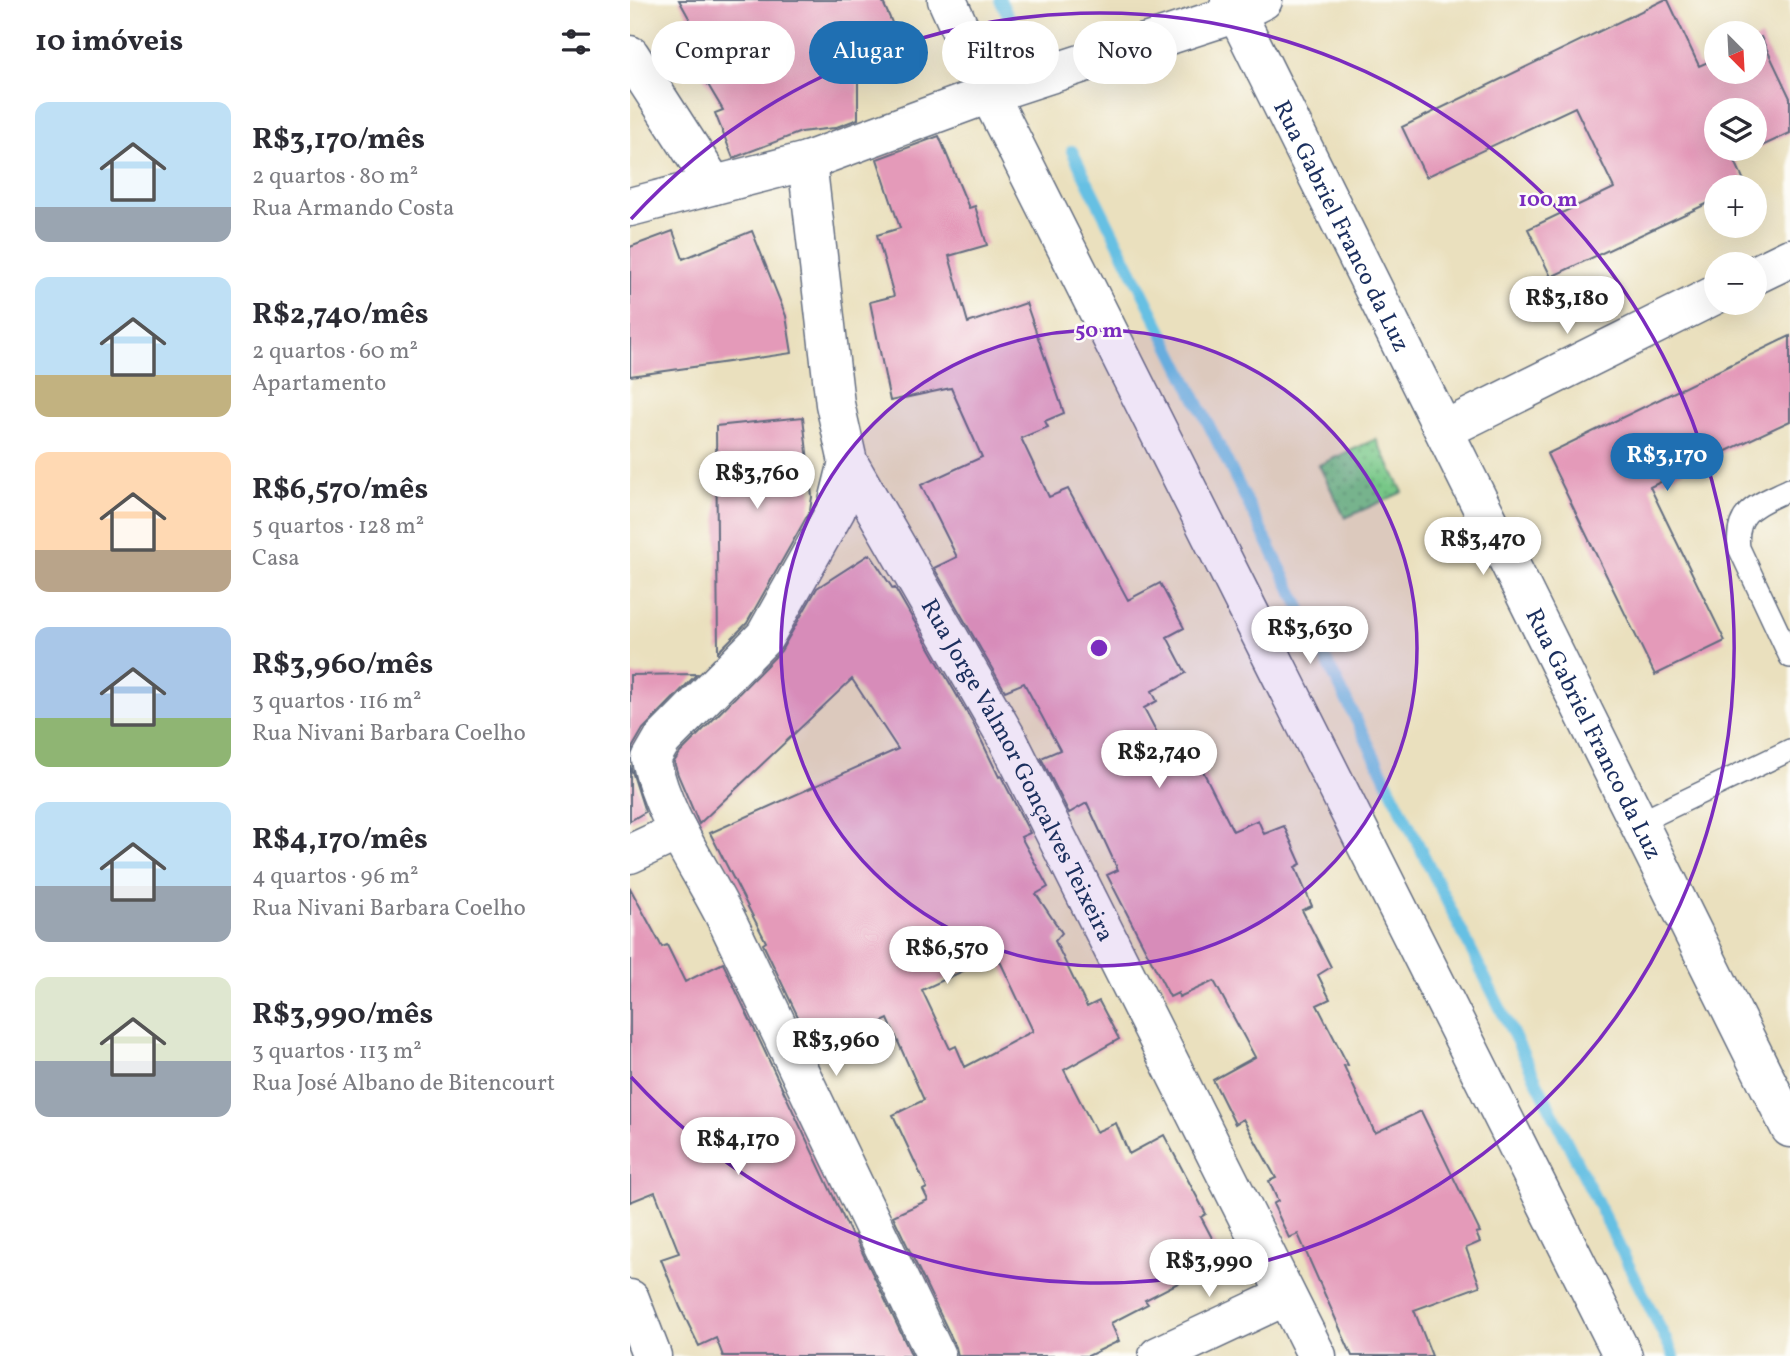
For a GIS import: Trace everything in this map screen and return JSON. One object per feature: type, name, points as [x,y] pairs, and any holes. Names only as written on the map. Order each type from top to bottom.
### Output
[{"type":"street","points":[[947,0],[989,94],[1623,1356]]},
{"type":"street","points":[[630,207],[807,161],[1243,4]]},
{"type":"street","name":"Rua Gabriel Franco da Luz","points":[[1243,4],[1444,430],[1790,1128]]},
{"type":"street","points":[[630,55],[714,185]]},
{"type":"street","name":"Rua Jorge Valmor Gonçalves Teixeira","points":[[807,161],[835,404],[848,462],[1009,740],[1317,1356]]},
{"type":"street","points":[[1767,269],[1790,258]]},
{"type":"street","points":[[1444,430],[1704,300]]},
{"type":"street","points":[[848,462],[836,510],[765,636],[655,750],[651,759],[677,832],[726,919],[936,1356]]},
{"type":"street","points":[[630,854],[677,832]]},
{"type":"street","points":[[1158,1356],[1286,1296]]},
{"type":"street","points":[[630,1299],[652,1356]]},
{"type":"lane","points":[[1790,489],[1751,508],[1739,526],[1738,537],[1739,548],[1790,657]]},
{"type":"lane","points":[[1639,823],[1790,750]]},
{"type":"green space","points":[[1376,439],[1403,492],[1345,518],[1319,465]]},
{"type":"building","points":[[679,0],[882,0],[891,21],[809,21],[809,84],[858,84],[858,119],[834,128],[801,132],[733,158],[715,113],[723,110],[708,84],[795,84],[795,21],[691,21]]},
{"type":"building","points":[[1664,0],[1668,0],[1699,66],[1704,64],[1704,84],[1768,84],[1768,52],[1790,98],[1790,133],[1767,144],[1767,98],[1704,98],[1704,161],[1735,161],[1741,175],[1704,175],[1704,205],[1551,277],[1528,229],[1614,188],[1575,107],[1426,177],[1402,127]]},
{"type":"building","points":[[939,136],[969,208],[975,206],[987,245],[949,256],[968,323],[1026,303],[1064,413],[1045,421],[1048,427],[1021,438],[1049,497],[1068,489],[1128,600],[1160,583],[1184,628],[1167,637],[1186,673],[1152,691],[1157,701],[1144,708],[1175,767],[1196,757],[1233,831],[1258,820],[1264,834],[1284,826],[1301,864],[1295,867],[1312,906],[1302,910],[1331,967],[1318,975],[1330,999],[1317,1005],[1348,1065],[1344,1066],[1375,1133],[1421,1111],[1480,1232],[1476,1233],[1480,1242],[1466,1248],[1480,1286],[1414,1310],[1432,1356],[1352,1356],[1298,1234],[1289,1238],[1273,1204],[1278,1201],[1269,1181],[1276,1178],[1243,1119],[1235,1124],[1213,1080],[1255,1057],[1214,981],[1179,997],[1178,993],[1170,997],[1107,875],[1118,870],[1087,803],[1069,813],[1041,758],[1060,750],[1024,683],[1005,691],[934,568],[957,557],[921,485],[982,457],[951,388],[890,401],[870,302],[894,296],[877,235],[900,228],[877,159]]},
{"type":"building","points":[[673,231],[683,259],[752,231],[786,316],[792,353],[630,376],[630,247]]},
{"type":"building","points":[[1790,336],[1790,421],[1650,487],[1725,641],[1655,675],[1547,454]]},
{"type":"building","points":[[803,417],[812,497],[810,511],[747,623],[718,652],[716,426]]},
{"type":"building","points":[[870,554],[893,589],[895,588],[974,725],[1030,833],[1021,837],[1048,887],[1036,894],[1062,933],[1055,941],[1087,1007],[1099,1001],[1119,1039],[1064,1070],[1096,1132],[1116,1123],[1129,1154],[1164,1135],[1206,1214],[1201,1217],[1222,1257],[1204,1266],[1205,1269],[1145,1300],[1148,1304],[1111,1323],[1119,1341],[1088,1356],[958,1356],[893,1216],[928,1200],[923,1190],[927,1188],[893,1115],[924,1100],[888,1019],[862,1031],[859,1026],[813,1048],[763,944],[766,942],[710,833],[898,749],[852,679],[699,824],[678,775],[674,762],[680,753],[781,651],[817,588]],"holes":[[[997,955],[1033,1031],[965,1067],[956,1046],[950,1049],[922,990]]]},
{"type":"building","points":[[697,674],[643,729],[632,748],[630,762],[630,675]]},
{"type":"building","points":[[630,765],[645,812],[630,821]]},
{"type":"building","points":[[630,888],[662,947],[667,945],[685,982],[723,963],[912,1356],[723,1356],[716,1338],[699,1346],[661,1259],[679,1253],[655,1192],[630,1202]]},
{"type":"waterway","points":[[1000,0],[1011,21]]},
{"type":"waterway","points":[[1072,151],[1674,1356]]}]
